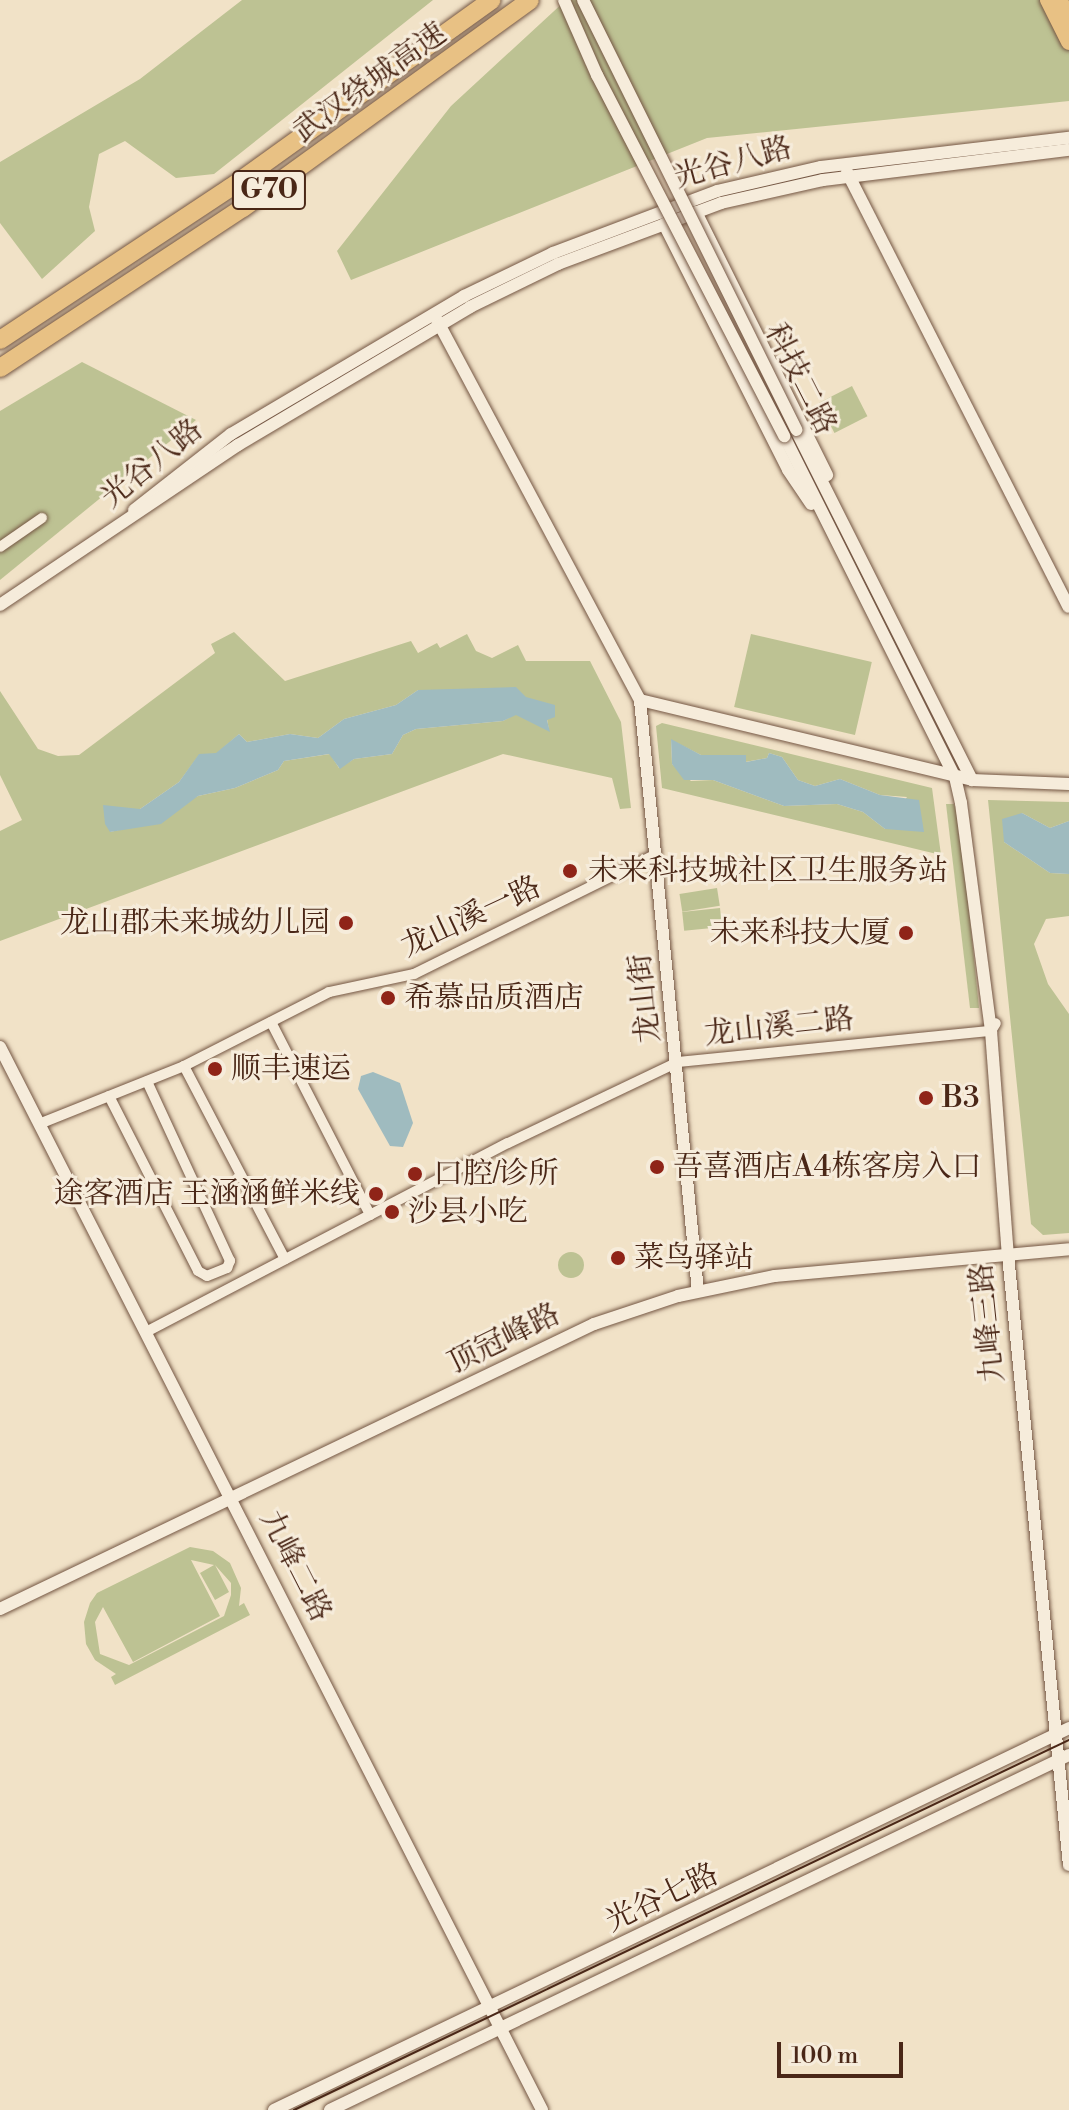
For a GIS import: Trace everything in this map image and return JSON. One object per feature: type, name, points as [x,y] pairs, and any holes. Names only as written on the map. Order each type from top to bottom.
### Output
[{"type":"highway","name":"武汉绕城高速","points":[[0,340],[230,188],[492,0]]},
{"type":"highway","name":"武汉绕城高速","points":[[0,368],[269,190],[530,0]]},
{"type":"highway","points":[[1048,0],[1069,42]]},
{"type":"highway","points":[[1060,0],[1069,23]]},
{"type":"street","name":"科技二路","points":[[564,0],[597,75],[784,436],[955,777]]},
{"type":"street","name":"科技二路","points":[[583,0],[972,780]]},
{"type":"street","name":"光谷八路","points":[[0,605],[238,445],[437,319],[553,253],[665,208],[717,191],[1069,138]]},
{"type":"street","name":"光谷八路","points":[[437,319],[558,264],[696,212],[846,170],[1069,150]]},
{"type":"street","points":[[846,170],[1069,607]]},
{"type":"street","points":[[696,212],[812,440],[840,516]]},
{"type":"street","points":[[664,224],[788,470],[827,523]]},
{"type":"street","points":[[437,319],[640,700],[955,777],[1069,784]]},
{"type":"street","points":[[0,547],[42,518]]},
{"type":"street","name":"龙山街","points":[[640,700],[678,1062],[698,1291]]},
{"type":"street","name":"九峰三路","points":[[955,777],[994,1027],[1008,1255],[1056,1734],[1064,1758],[1069,1865]]},
{"type":"street","name":"龙山溪一路","points":[[39,1124],[184,1066],[329,992],[414,974],[655,855]]},
{"type":"street","points":[[271,1022],[370,1215]]},
{"type":"street","name":"龙山溪二路","points":[[146,1332],[370,1215],[678,1062],[994,1027]]},
{"type":"street","name":"九峰二路","points":[[0,1047],[542,2110]]},
{"type":"street","points":[[184,1066],[285,1259]]},
{"type":"street","points":[[109,1096],[198,1271],[207,1276],[230,1261],[147,1081]]},
{"type":"street","name":"顶冠峰路","points":[[0,1609],[594,1324],[698,1291],[775,1276],[1069,1249]]},
{"type":"street","name":"光谷七路","points":[[274,2110],[490,2009],[1069,1728]]},
{"type":"street","name":"光谷七路","points":[[330,2110],[1064,1758]]},
{"type":"green space","points":[[242,0],[433,0],[214,174],[176,178],[125,141],[99,154],[89,207],[95,231],[42,279],[0,223],[0,162],[140,79]]},
{"type":"green space","points":[[566,0],[1069,0],[1069,101],[707,138],[351,280],[337,251],[451,106]]},
{"type":"green space","points":[[82,362],[196,420],[0,580],[0,411]]},
{"type":"green space","points":[[852,386],[867,416],[834,433],[819,403]]},
{"type":"green space","points":[[234,632],[285,681],[411,641],[418,653],[437,643],[440,648],[467,634],[476,651],[492,658],[518,645],[526,661],[590,661],[621,722],[631,808],[620,809],[612,778],[503,754],[0,941],[0,831],[22,820],[0,775],[0,691],[38,749],[58,756],[79,755],[215,653],[211,644]],"holes":[[[418,690],[547,719],[549,730],[516,714],[503,721],[416,729],[403,735],[392,754],[354,759],[339,768],[330,754],[284,761],[278,770],[235,788],[198,796],[132,827],[110,832],[115,809],[140,809],[179,782],[199,755],[216,754],[239,734],[247,742],[290,734],[318,738],[344,719],[396,705]]]},
{"type":"green space","points":[[751,634],[872,662],[855,735],[734,707]]},
{"type":"green space","points":[[662,723],[932,788],[941,855],[662,788],[656,726]],"holes":[[[671,740],[701,755],[746,756],[745,762],[767,758],[769,753],[782,757],[798,780],[815,786],[840,779],[880,795],[907,797],[885,829],[863,812],[837,804],[784,806],[713,780],[691,781],[672,764]]]},
{"type":"green space","points":[[988,800],[1069,802],[1069,821],[1050,828],[1022,813],[1004,842],[1050,873],[1069,874],[1069,916],[1046,919],[1034,944],[1048,984],[1069,1014],[1069,1233],[1043,1235],[1031,1224]]},
{"type":"green space","points":[[946,804],[954,804],[961,832],[979,1008],[970,1008]]},
{"type":"green space","points":[[717,888],[720,906],[682,912],[679,894]]},
{"type":"green space","points":[[720,908],[722,927],[684,931],[682,912]]},
{"type":"green space","points":[[571,1252],[581,1255],[584,1265],[581,1275],[571,1278],[561,1275],[558,1265],[561,1255]]},
{"type":"green space","points":[[190,1547],[213,1551],[230,1563],[241,1588],[239,1606],[244,1603],[250,1615],[115,1685],[111,1677],[116,1674],[95,1660],[86,1644],[84,1622],[97,1593]],"holes":[[[191,1560],[214,1565],[200,1573],[215,1600],[229,1592],[215,1565],[231,1583],[231,1595],[224,1616],[129,1665],[100,1654],[95,1622],[103,1607],[133,1662],[220,1616]]]},
{"type":"water","points":[[516,687],[526,697],[555,705],[555,717],[547,720],[550,732],[516,715],[503,721],[416,729],[403,735],[392,754],[354,759],[340,769],[329,754],[284,761],[278,770],[235,788],[198,796],[161,824],[110,832],[105,824],[103,805],[140,809],[179,782],[199,754],[216,753],[239,734],[247,742],[290,734],[318,738],[344,719],[396,705],[418,690]]},
{"type":"water","points":[[671,739],[701,755],[746,755],[746,762],[767,758],[769,753],[782,757],[798,780],[815,786],[840,779],[880,795],[919,800],[924,832],[885,829],[863,812],[837,804],[784,806],[713,780],[684,780],[672,764]]},
{"type":"water","points":[[1022,813],[1050,828],[1069,821],[1069,874],[1050,873],[1004,842],[1002,819]]},
{"type":"water","points":[[373,1072],[400,1083],[413,1123],[403,1147],[390,1146],[358,1089],[361,1076]]},
{"type":"tram line","points":[[294,2110],[1069,1740]]},
{"type":"place","name":"未来科技城社区卫生服务站","points":[[570,871]]},
{"type":"place","name":"龙山郡未来城幼儿园","points":[[346,923]]},
{"type":"place","name":"未来科技大厦","points":[[906,933]]},
{"type":"place","name":"希慕品质酒店","points":[[388,998]]},
{"type":"place","name":"顺丰速运","points":[[215,1069]]},
{"type":"place","name":"B3","points":[[926,1098]]},
{"type":"place","name":"吾喜酒店A4栋客房入口","points":[[657,1167]]},
{"type":"place","name":"口腔/诊所","points":[[415,1174]]},
{"type":"place","name":"途客酒店 王涵涵鲜米线","points":[[376,1194]]},
{"type":"place","name":"沙县小吃","points":[[392,1212]]},
{"type":"place","name":"菜鸟驿站","points":[[618,1258]]}]
